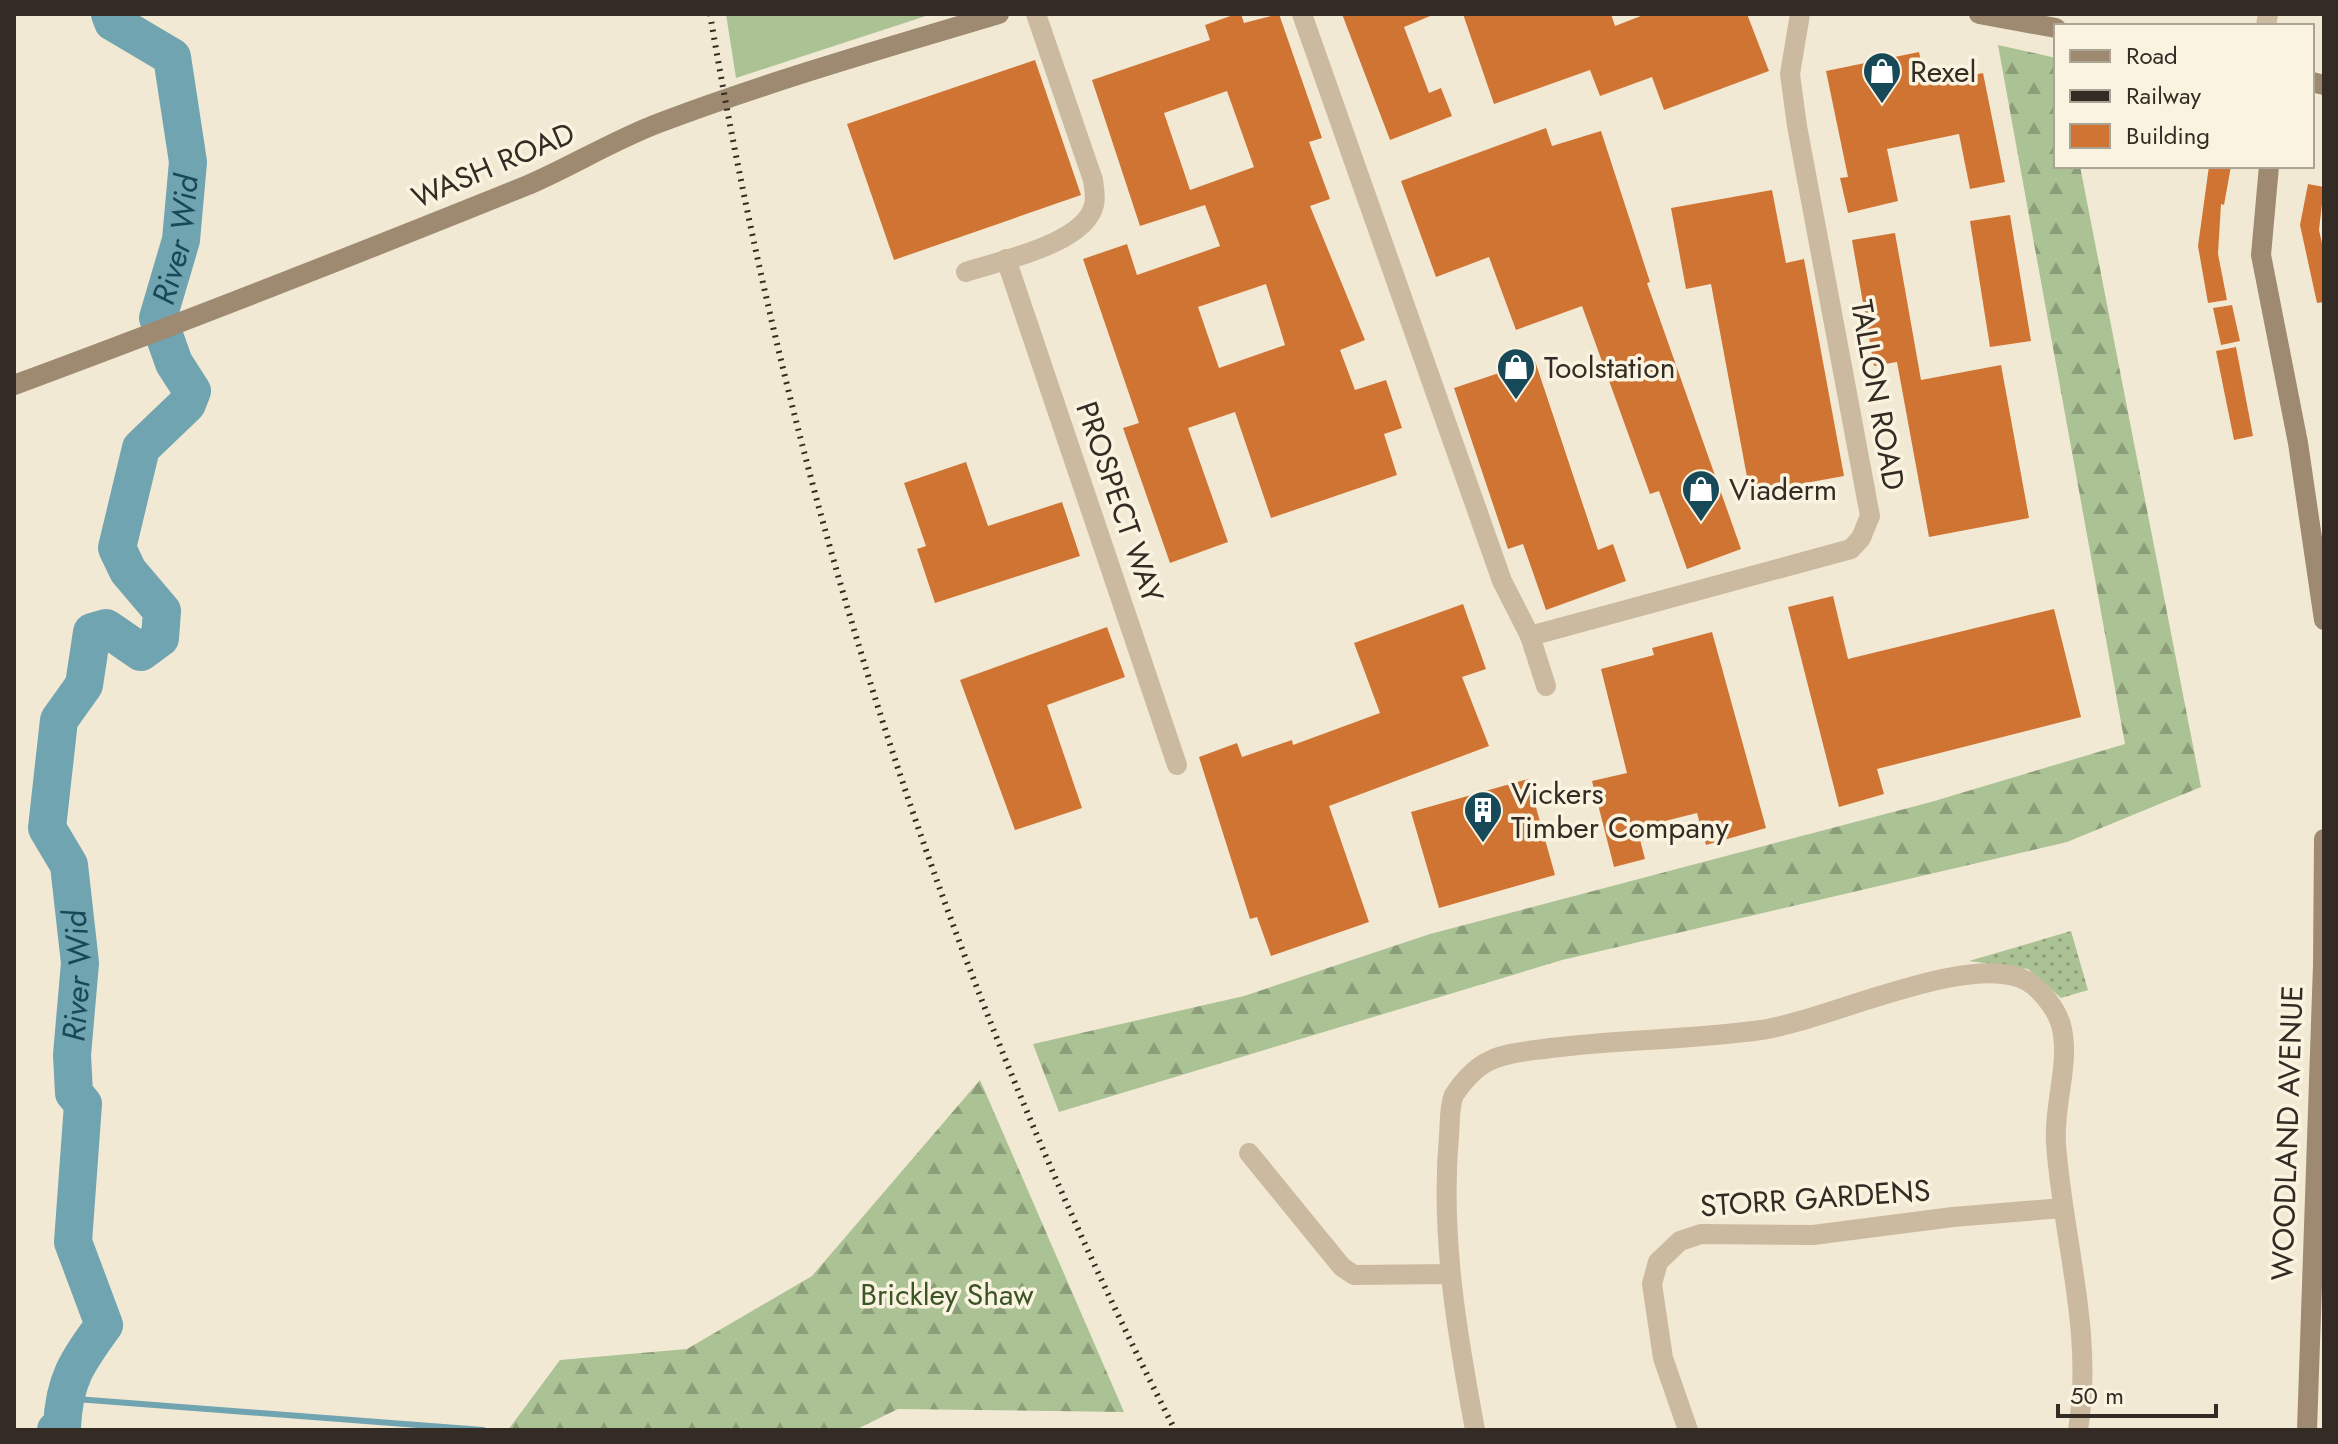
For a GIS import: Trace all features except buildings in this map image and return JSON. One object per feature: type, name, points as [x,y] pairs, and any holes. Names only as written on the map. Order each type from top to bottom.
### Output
[{"type":"street","name":"WASH ROAD","points":[[14,385],[178,326],[551,175],[655,125],[741,94],[999,14]]},
{"type":"street","points":[[966,272],[1064,239],[1084,224],[1094,205],[1093,180],[1036,14]]},
{"type":"street","points":[[1302,14],[1502,581],[1530,636],[1546,686]]},
{"type":"street","name":"TALLON ROAD","points":[[1530,636],[1851,549],[1861,538],[1870,516],[1790,74],[1800,14]]},
{"type":"street","points":[[1979,14],[2054,28]]},
{"type":"street","points":[[2269,168],[2261,255],[2298,443],[2324,620]]},
{"type":"street","name":"PROSPECT WAY","points":[[1006,259],[1177,765]]},
{"type":"street","name":"WOODLAND AVENUE","points":[[2307,1430],[2317,1312],[2324,839]]},
{"type":"street","points":[[1475,1430],[1450,1274],[1448,1148],[1453,1098],[1470,1075],[1487,1061],[1516,1052],[1603,1041],[1761,1030],[1801,1023],[1949,978],[1985,972],[2027,981],[2056,1012],[2062,1027],[2064,1054],[2056,1106],[2056,1140],[2063,1208],[2082,1324],[2084,1363],[2078,1430]]},
{"type":"street","points":[[1249,1153],[1342,1267],[1354,1275],[1450,1274]]},
{"type":"street","name":"STORR GARDENS","points":[[1688,1430],[1663,1358],[1652,1284],[1658,1262],[1680,1241],[1701,1234],[1813,1235],[1953,1217],[2063,1208]]},
{"type":"green space","points":[[726,14],[932,14],[736,78]]},
{"type":"green space","points":[[1998,45],[2054,58],[2054,168],[2080,168],[2201,787],[2067,842],[1562,960],[1059,1112],[1033,1044],[1244,996],[1430,934],[1931,802],[2125,744]]},
{"type":"green space","points":[[2071,931],[2088,990],[2061,998],[2028,969],[1969,961]]},
{"type":"green space","name":"Brickley Shaw","points":[[980,1080],[1124,1412],[898,1409],[855,1430],[508,1430],[560,1360],[687,1349],[812,1276]]},
{"type":"waterway","name":"River Wid","points":[[56,1430],[62,1427],[66,1396],[74,1372],[104,1325],[73,1242],[83,1104],[74,1093],[72,1055],[80,963],[69,865],[47,828],[59,720],[84,685],[92,632],[106,628],[141,652],[160,638],[162,611],[128,571],[117,548],[141,448],[187,404],[192,391],[174,363],[158,318],[181,240],[188,162],[172,57],[113,22],[110,14]]},
{"type":"waterway","points":[[63,1398],[483,1430]]},
{"type":"railway","points":[[710,14],[744,197],[786,380],[834,561],[888,740],[950,916],[1018,1091],[1093,1262],[1175,1430]]},
{"type":"place","name":"Rexel","points":[[1882,105]]},
{"type":"place","name":"Toolstation","points":[[1516,401]]},
{"type":"place","name":"Viaderm","points":[[1701,523]]},
{"type":"place","name":"Vickers Timber Company","points":[[1483,844]]}]
